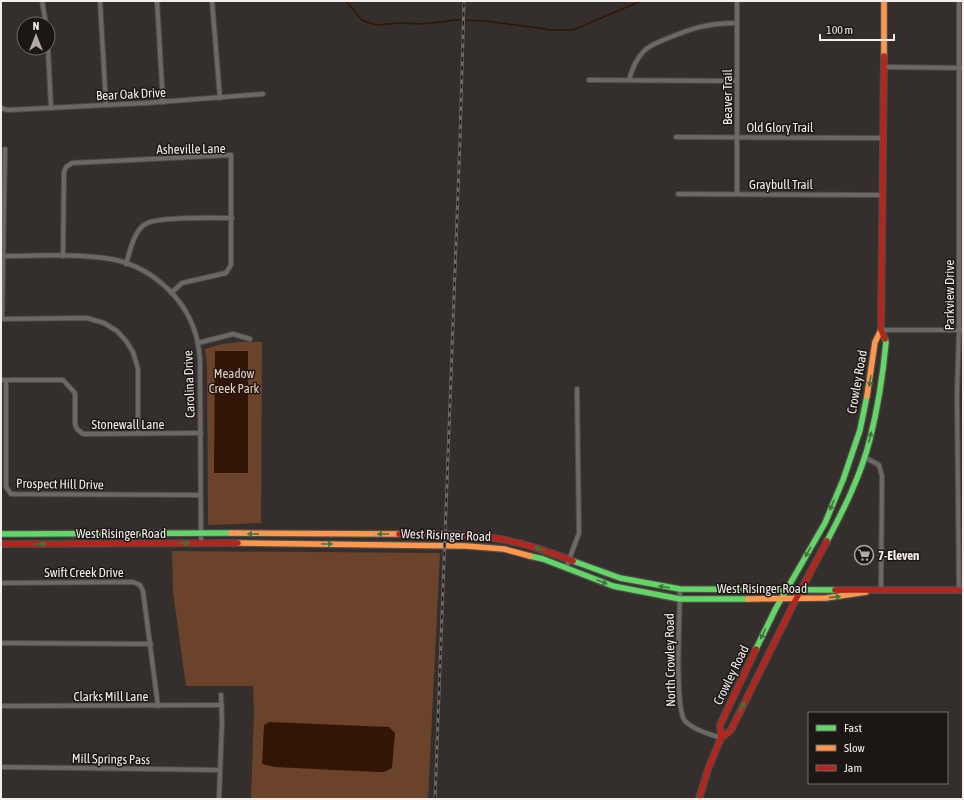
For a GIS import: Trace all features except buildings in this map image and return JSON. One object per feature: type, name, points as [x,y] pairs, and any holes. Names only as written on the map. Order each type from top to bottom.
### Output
[{"type":"main road","name":"Crowley Road","points":[[721,738],[731,730],[796,599],[846,505],[864,457],[879,400],[886,342],[881,330],[884,138],[884,1]]},
{"type":"main road","name":"Crowley Road","points":[[721,738],[720,725],[723,718],[780,599],[825,523],[843,480],[861,424],[870,380],[875,342],[881,330]]},
{"type":"main road","name":"West Risinger Road","points":[[1,534],[200,533],[478,536],[523,544],[620,578],[680,589],[961,590]]},
{"type":"main road","points":[[260,544],[266,542],[302,541],[305,539],[307,534]]},
{"type":"main road","name":"West Risinger Road","points":[[1,544],[201,543],[466,546],[504,549],[543,559],[613,586],[656,596],[680,599],[796,599],[844,596],[881,589]]},
{"type":"main road","points":[[699,799],[708,770],[721,738]]},
{"type":"street","points":[[42,1],[45,16]]},
{"type":"street","points":[[100,1],[106,105]]},
{"type":"street","points":[[158,1],[163,102]]},
{"type":"street","points":[[212,1],[220,98]]},
{"type":"street","name":"Beaver Trail","points":[[737,1],[737,194]]},
{"type":"street","name":"Parkview Drive","points":[[959,1],[961,68],[961,330],[957,394],[961,590]]},
{"type":"street","points":[[629,80],[633,67],[638,58],[645,50],[653,45],[688,30],[705,25],[737,23]]},
{"type":"street","points":[[48,56],[51,108]]},
{"type":"street","points":[[884,66],[961,68]]},
{"type":"street","points":[[589,80],[737,81]]},
{"type":"street","name":"Bear Oak Drive","points":[[1,108],[8,110],[51,108],[163,102],[263,94]]},
{"type":"street","name":"Old Glory Trail","points":[[676,137],[884,138]]},
{"type":"street","points":[[5,149],[2,319],[87,318],[104,323],[117,332],[126,341],[133,352],[138,369],[138,433]]},
{"type":"street","name":"Asheville Lane","points":[[63,256],[64,172],[66,167],[72,164],[231,155],[232,265],[226,273],[182,283],[171,293]]},
{"type":"street","name":"Graybull Trail","points":[[678,194],[883,195]]},
{"type":"street","points":[[126,264],[137,233],[144,224],[156,220],[232,218]]},
{"type":"street","name":"Carolina Drive","points":[[2,256],[81,256],[112,259],[142,270],[166,286],[184,309],[195,331],[200,359],[201,543]]},
{"type":"street","points":[[881,330],[961,330]]},
{"type":"street","points":[[198,343],[233,334],[250,339]]},
{"type":"street","name":"Stonewall Lane","points":[[3,380],[63,380],[75,393],[75,424],[77,429],[83,434],[201,433]]},
{"type":"street","name":"Prospect Hill Drive","points":[[3,380],[6,487],[12,494],[200,495]]},
{"type":"street","points":[[566,568],[579,533],[580,520],[577,389]]},
{"type":"street","points":[[864,457],[879,465],[882,476],[881,589]]},
{"type":"street","name":"Swift Creek Drive","points":[[1,583],[133,582],[140,585],[143,590],[158,706]]},
{"type":"street","name":"North Crowley Road","points":[[680,589],[680,708],[685,720],[692,726],[703,732],[721,738]]},
{"type":"street","points":[[1,643],[151,644]]},
{"type":"street","points":[[219,799],[222,721],[221,695]]},
{"type":"street","name":"Clarks Mill Lane","points":[[1,706],[222,705]]},
{"type":"street","name":"Mill Springs Pass","points":[[1,767],[220,770]]},
{"type":"green space","name":"Meadow Creek Park","points":[[262,342],[261,523],[208,525],[207,365],[205,349],[222,344]]},
{"type":"green space","points":[[172,551],[440,553],[428,799],[251,799],[254,712],[253,686],[186,686],[173,592]]},
{"type":"shaded area","points":[[215,351],[248,351],[248,473],[214,473]]},
{"type":"shaded area","points":[[269,722],[389,727],[395,733],[392,768],[384,772],[377,772],[275,767],[262,764],[264,725]]},
{"type":"waterway","points":[[346,1],[362,20],[376,25],[399,23],[422,24],[456,20],[486,21],[553,30],[573,30],[641,1]]},
{"type":"railway","points":[[435,799],[464,1]]},
{"type":"traffic: fast","points":[[827,541],[852,492],[862,466],[873,427],[880,391],[886,342],[885,339]]},
{"type":"traffic: fast","points":[[756,649],[776,608],[825,523],[843,480],[860,430],[867,396]]},
{"type":"traffic: fast","points":[[1,534],[231,533]]},
{"type":"traffic: fast","points":[[530,556],[543,559],[613,586],[680,599],[748,599]]},
{"type":"traffic: fast","points":[[573,561],[620,578],[680,589],[835,590]]},
{"type":"traffic: slow","points":[[884,1],[884,56]]},
{"type":"traffic: slow","points":[[867,396],[875,342],[881,330]]},
{"type":"traffic: slow","points":[[231,533],[399,534]]},
{"type":"traffic: slow","points":[[238,543],[466,546],[504,549],[530,556]]},
{"type":"traffic: slow","points":[[748,599],[826,598],[866,592]]},
{"type":"traffic: jam","points":[[884,56],[881,330],[885,339]]},
{"type":"traffic: jam","points":[[399,534],[450,534],[488,537],[528,545],[573,561]]},
{"type":"traffic: jam","points":[[721,738],[731,730],[796,599],[827,541]]},
{"type":"traffic: jam","points":[[1,544],[238,543]]},
{"type":"traffic: jam","points":[[835,590],[963,590]]},
{"type":"traffic: jam","points":[[699,799],[708,769],[721,738],[720,725],[756,649]]},
{"type":"place","name":"7-Eleven","points":[[864,555]]}]
